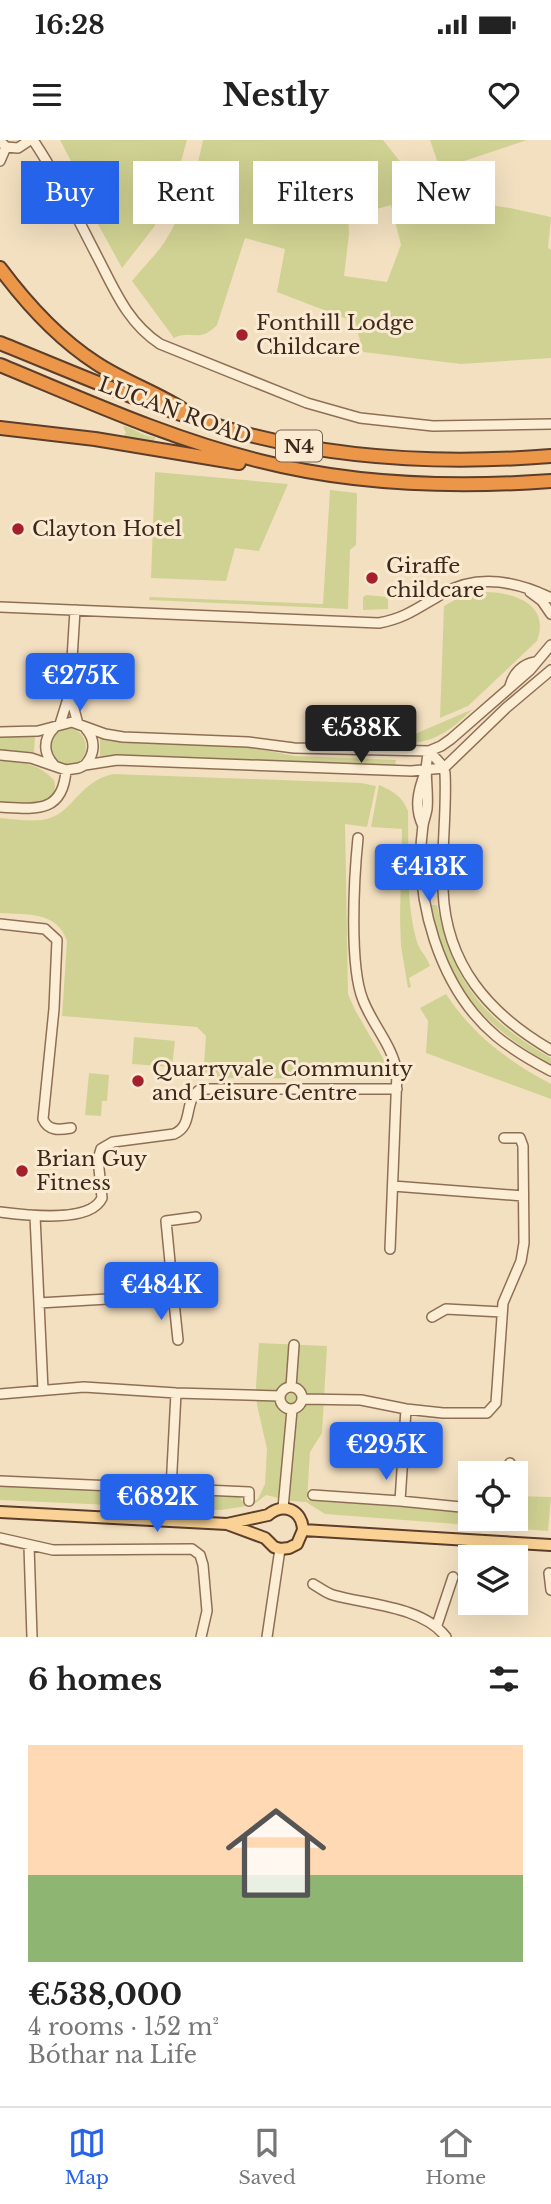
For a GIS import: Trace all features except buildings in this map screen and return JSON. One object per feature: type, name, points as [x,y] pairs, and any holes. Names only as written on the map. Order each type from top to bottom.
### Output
[{"type":"highway","points":[[0,268],[50,325],[96,363],[161,396],[200,421]]},
{"type":"highway","name":"LUCAN ROAD","points":[[0,343],[104,386],[200,421],[274,441],[349,454],[459,460],[551,456]]},
{"type":"highway","name":"LUCAN ROAD","points":[[0,365],[139,422],[282,467],[352,477],[455,484],[551,481]]},
{"type":"highway","points":[[0,428],[94,439],[285,471],[352,477]]},
{"type":"main road","points":[[0,1513],[227,1524],[268,1515],[283,1508],[293,1510],[300,1517],[303,1531],[297,1544],[280,1549],[269,1543],[263,1528],[268,1515]]},
{"type":"main road","points":[[227,1524],[265,1538]]},
{"type":"main road","points":[[303,1531],[551,1545]]},
{"type":"street","points":[[0,161],[3,144],[18,148],[31,140],[59,183],[125,310],[160,344],[307,403],[360,418],[433,426],[551,424]]},
{"type":"street","points":[[0,607],[379,623],[412,613],[449,590],[474,582],[501,581],[551,598]]},
{"type":"street","points":[[523,587],[542,601],[551,614]]},
{"type":"street","points":[[63,769],[52,763],[46,751],[47,738],[57,726],[70,692],[75,610]]},
{"type":"street","points":[[0,732],[19,733],[65,723],[123,737],[248,742],[294,748],[429,751],[451,739],[510,685],[512,677],[522,667],[537,662],[551,645]]},
{"type":"street","points":[[0,755],[31,758],[63,769],[117,760],[138,760],[425,771],[444,768],[506,708],[551,670]]},
{"type":"street","points":[[70,692],[81,726],[92,740],[92,754],[85,765]]},
{"type":"street","points":[[429,751],[444,768],[442,890],[448,927],[458,956],[478,991],[493,1008],[514,1027],[551,1050]]},
{"type":"street","points":[[429,751],[425,771],[427,786],[422,866],[427,911],[437,948],[463,999],[495,1035],[551,1071]]},
{"type":"street","points":[[0,807],[24,809],[47,806],[55,801],[65,786],[63,769]]},
{"type":"street","points":[[358,838],[354,938],[358,982],[363,1000],[395,1058],[397,1089],[390,1249]]},
{"type":"street","points":[[0,925],[45,929],[57,940],[54,1009],[43,1118],[49,1127],[54,1129],[71,1128]]},
{"type":"street","points":[[0,1212],[35,1216],[82,1213],[94,1209],[102,1198],[98,1159],[101,1149],[113,1142],[180,1131],[186,1124],[191,1097],[201,1088],[397,1089]]},
{"type":"street","points":[[303,1399],[361,1400],[443,1413],[487,1413],[496,1403],[503,1303],[521,1261],[525,1220],[523,1146],[520,1138],[504,1138]]},
{"type":"street","points":[[393,1186],[523,1196]]},
{"type":"street","points":[[35,1216],[43,1390]]},
{"type":"street","points":[[178,1340],[166,1221],[196,1217]]},
{"type":"street","points":[[39,1303],[173,1293]]},
{"type":"street","points":[[432,1317],[446,1309],[502,1312]]},
{"type":"street","points":[[291,1387],[294,1345]]},
{"type":"street","points":[[0,1394],[84,1387],[280,1396]]},
{"type":"street","points":[[291,1387],[301,1392],[303,1399],[301,1405],[292,1410],[282,1406],[280,1396],[284,1389],[291,1387]]},
{"type":"street","points":[[171,1489],[176,1393]]},
{"type":"street","points":[[400,1501],[406,1409]]},
{"type":"street","points":[[283,1508],[292,1410]]},
{"type":"street","points":[[0,1481],[249,1492],[249,1501]]},
{"type":"street","points":[[313,1495],[458,1507]]},
{"type":"street","points":[[0,1538],[53,1550],[192,1549],[200,1555],[203,1565],[207,1611],[201,1637]]},
{"type":"street","points":[[29,1546],[32,1637]]},
{"type":"street","points":[[267,1637],[280,1549]]},
{"type":"street","points":[[550,1573],[551,1590]]},
{"type":"street","points":[[437,1625],[453,1577]]},
{"type":"street","points":[[313,1584],[331,1594],[388,1606],[437,1625],[446,1637]]},
{"type":"green space","points":[[60,140],[187,140],[181,161],[133,161],[133,224],[155,224],[122,268],[98,224],[119,224],[119,161],[71,161]]},
{"type":"green space","points":[[203,140],[383,140],[400,161],[392,161],[392,209],[391,205],[378,209],[378,161],[253,161],[253,224],[348,224],[344,276],[387,282],[401,245],[396,224],[495,224],[495,206],[551,217],[548,248],[551,250],[551,358],[461,364],[363,352],[355,322],[277,292],[285,249],[245,238],[217,325],[205,334],[174,338],[132,281],[160,248],[175,224],[239,224],[239,161],[198,161]]},
{"type":"green space","points":[[430,140],[527,140],[464,161],[437,161]]},
{"type":"green space","points":[[123,426],[155,437],[154,442],[122,438],[126,433]]},
{"type":"green space","points":[[155,472],[288,484],[259,551],[235,548],[226,581],[151,578]]},
{"type":"green space","points":[[330,490],[357,493],[356,545],[350,550],[348,609],[149,600],[150,597],[323,604]]},
{"type":"green space","points":[[485,592],[517,597],[534,609],[539,617],[537,641],[468,706],[440,718],[444,606],[462,596]]},
{"type":"green space","points":[[363,597],[388,597],[388,609],[363,610]]},
{"type":"green space","points":[[473,709],[437,737],[410,743],[415,734]]},
{"type":"green space","points":[[67,728],[80,734],[86,747],[80,760],[67,766],[54,760],[48,747],[54,734]]},
{"type":"green space","points":[[0,736],[35,736],[34,752],[0,750]]},
{"type":"green space","points":[[100,738],[110,741],[249,747],[295,756],[396,760],[395,766],[139,755],[100,756]]},
{"type":"green space","points":[[0,760],[22,763],[42,770],[54,780],[55,790],[51,796],[37,803],[0,802]]},
{"type":"green space","points":[[113,774],[361,783],[376,786],[367,827],[345,824],[348,994],[384,1060],[385,1076],[376,1079],[203,1078],[206,1036],[197,1027],[62,1016],[67,941],[62,931],[49,919],[40,916],[0,913],[0,818],[50,818],[65,809],[92,783]]},
{"type":"green space","points":[[379,785],[389,789],[403,801],[408,811],[408,877],[413,926],[417,942],[430,966],[409,978],[411,987],[408,988],[401,946],[402,829],[371,827]]},
{"type":"green space","points":[[431,905],[437,905],[452,956],[474,996],[507,1028],[551,1058],[551,1065],[487,1019],[470,1000],[445,958],[436,933]]},
{"type":"green space","points":[[446,994],[456,1009],[492,1046],[551,1084],[551,1099],[426,1053],[428,1021],[420,1008]]},
{"type":"green space","points":[[134,1037],[175,1041],[172,1067],[132,1064]]},
{"type":"green space","points":[[89,1073],[109,1075],[107,1101],[102,1101],[101,1116],[85,1115]]},
{"type":"green space","points":[[259,1343],[327,1346],[322,1433],[310,1452],[307,1500],[458,1511],[458,1524],[325,1514],[306,1502],[266,1495],[253,1505],[221,1510],[0,1500],[0,1486],[239,1496],[242,1501],[251,1503],[258,1499],[265,1484],[267,1449],[257,1405]]},
{"type":"green space","points":[[528,1496],[551,1497],[548,1531],[528,1529]]},
{"type":"place","name":"Fonthill Lodge Childcare","points":[[242,335]]},
{"type":"place","name":"Clayton Hotel","points":[[18,529]]},
{"type":"place","name":"Giraffe childcare","points":[[372,578]]},
{"type":"place","name":"Quarryvale Community and Leisure Centre","points":[[138,1081]]},
{"type":"place","name":"Brian Guy Fitness","points":[[22,1171]]}]
